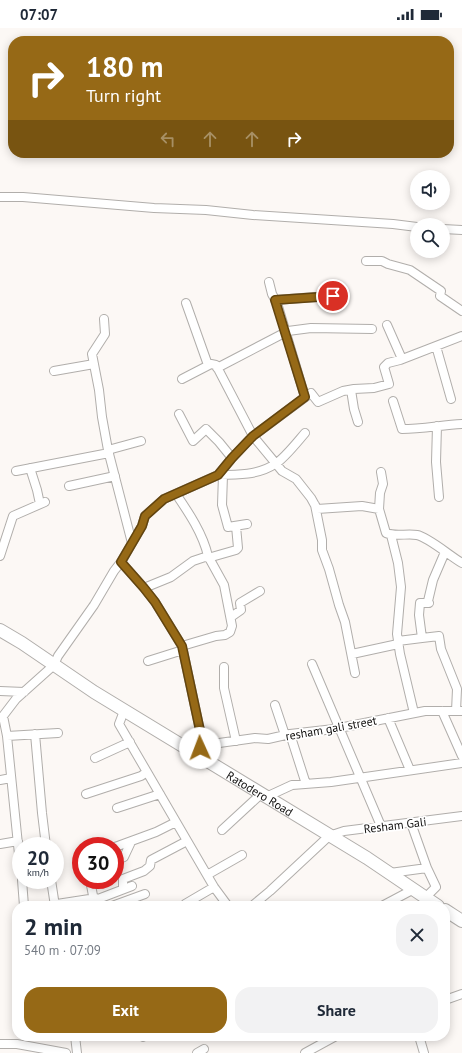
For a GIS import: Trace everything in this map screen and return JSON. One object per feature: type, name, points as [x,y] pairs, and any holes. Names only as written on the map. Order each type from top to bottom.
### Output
[{"type":"main road","name":"Ratodero Road","points":[[0,630],[124,711],[198,752],[263,795],[390,873],[431,901]]},
{"type":"main road","points":[[450,911],[462,909]]},
{"type":"main road","points":[[450,914],[462,921]]},
{"type":"street","points":[[0,197],[23,196],[154,208],[206,210],[253,215],[410,226]]},
{"type":"street","points":[[450,229],[462,230]]},
{"type":"street","points":[[366,261],[382,261],[416,273],[441,291],[440,296],[462,311]]},
{"type":"street","points":[[269,282],[305,397]]},
{"type":"street","points":[[275,300],[342,295]]},
{"type":"street","points":[[186,303],[208,365]]},
{"type":"street","points":[[104,319],[105,334],[92,354],[109,452],[132,543]]},
{"type":"street","points":[[387,325],[402,359]]},
{"type":"street","points":[[217,368],[288,331],[311,328],[372,329]]},
{"type":"street","points":[[247,524],[228,527],[222,505],[220,475],[232,458],[253,436],[310,393],[318,402],[344,391],[374,388],[389,384],[384,367],[388,363],[462,336]]},
{"type":"street","points":[[436,346],[451,399]]},
{"type":"street","points":[[54,371],[94,364]]},
{"type":"street","points":[[182,379],[208,365],[216,365],[253,436],[282,471],[296,479],[308,493],[317,509],[362,506],[379,509]]},
{"type":"street","points":[[351,390],[358,422]]},
{"type":"street","points":[[393,401],[402,429],[462,424]]},
{"type":"street","points":[[179,414],[193,441],[206,429],[232,458]]},
{"type":"street","points":[[437,426],[436,462],[439,497]]},
{"type":"street","points":[[18,837],[3,716],[16,699],[54,665],[58,656],[94,605],[121,562],[142,526],[145,516],[164,499],[220,475],[248,474],[264,470],[276,464],[305,432]]},
{"type":"street","points":[[16,470],[109,452],[141,441]]},
{"type":"street","points":[[0,556],[13,516],[42,503],[30,468]]},
{"type":"street","points":[[381,472],[383,484],[380,493],[379,509],[386,533],[391,535],[417,535],[462,563]]},
{"type":"street","points":[[69,486],[115,476]]},
{"type":"street","points":[[148,661],[201,640],[224,635],[230,632],[232,626],[224,585],[208,557],[195,525],[176,494]]},
{"type":"street","points":[[315,504],[322,540],[322,550],[345,622],[355,673]]},
{"type":"street","points":[[144,588],[171,576],[193,561],[236,550],[238,548],[236,526]]},
{"type":"street","points":[[391,535],[398,563],[401,587],[397,629],[398,643],[414,713]]},
{"type":"street","points":[[422,638],[419,616],[420,603],[429,603],[428,601],[433,580],[444,552]]},
{"type":"street","points":[[121,562],[144,588],[171,626],[182,648],[201,735],[198,752]]},
{"type":"street","points":[[231,617],[241,610],[240,603],[260,591]]},
{"type":"street","points":[[352,654],[422,638],[439,636],[441,649],[457,689],[459,711]]},
{"type":"street","points":[[312,664],[381,826]]},
{"type":"street","points":[[224,667],[224,688],[236,741]]},
{"type":"street","points":[[0,691],[24,692]]},
{"type":"street","points":[[275,705],[306,784]]},
{"type":"street","points":[[124,711],[119,724],[214,887],[224,901]]},
{"type":"street","name":"resham gali street","points":[[198,752],[205,745],[255,738],[268,739],[339,728],[425,711],[459,711]]},
{"type":"street","points":[[442,711],[462,756]]},
{"type":"street","points":[[388,718],[410,770]]},
{"type":"street","points":[[4,732],[35,734],[58,733]]},
{"type":"street","points":[[35,734],[45,837]]},
{"type":"street","points":[[96,758],[130,742]]},
{"type":"street","points":[[222,830],[263,795],[292,785],[331,782],[462,763]]},
{"type":"street","points":[[86,794],[141,776],[147,772]]},
{"type":"street","points":[[0,780],[11,778]]},
{"type":"street","points":[[117,808],[160,794]]},
{"type":"street","name":"Resham Gali","points":[[329,836],[344,831],[462,816]]},
{"type":"street","points":[[124,844],[156,832],[176,822]]},
{"type":"street","points":[[411,823],[427,868],[436,887],[426,897]]},
{"type":"street","points":[[258,901],[329,836]]},
{"type":"street","points":[[124,879],[144,871],[150,866],[151,860],[187,841]]},
{"type":"street","points":[[0,844],[12,842]]},
{"type":"street","points":[[124,858],[131,842]]},
{"type":"street","points":[[207,875],[242,855]]},
{"type":"street","points":[[390,873],[427,868]]},
{"type":"street","points":[[95,901],[132,886]]},
{"type":"street","points":[[190,901],[214,887]]},
{"type":"street","points":[[23,889],[24,901]]},
{"type":"street","points":[[52,889],[54,901]]},
{"type":"street","points":[[92,889],[94,901]]},
{"type":"street","points":[[391,901],[414,889]]},
{"type":"street","points":[[126,901],[145,894]]},
{"type":"street","points":[[450,999],[461,997]]},
{"type":"street","points":[[76,1041],[77,1053]]},
{"type":"street","points":[[305,1053],[327,1041]]},
{"type":"street","points":[[420,1041],[424,1053]]},
{"type":"street","points":[[0,1044],[17,1044],[66,1053]]},
{"type":"route","points":[[200,748],[201,735],[182,646],[155,602],[121,562],[142,526],[145,516],[164,499],[218,475],[253,436],[305,397],[275,300],[333,296]]}]
